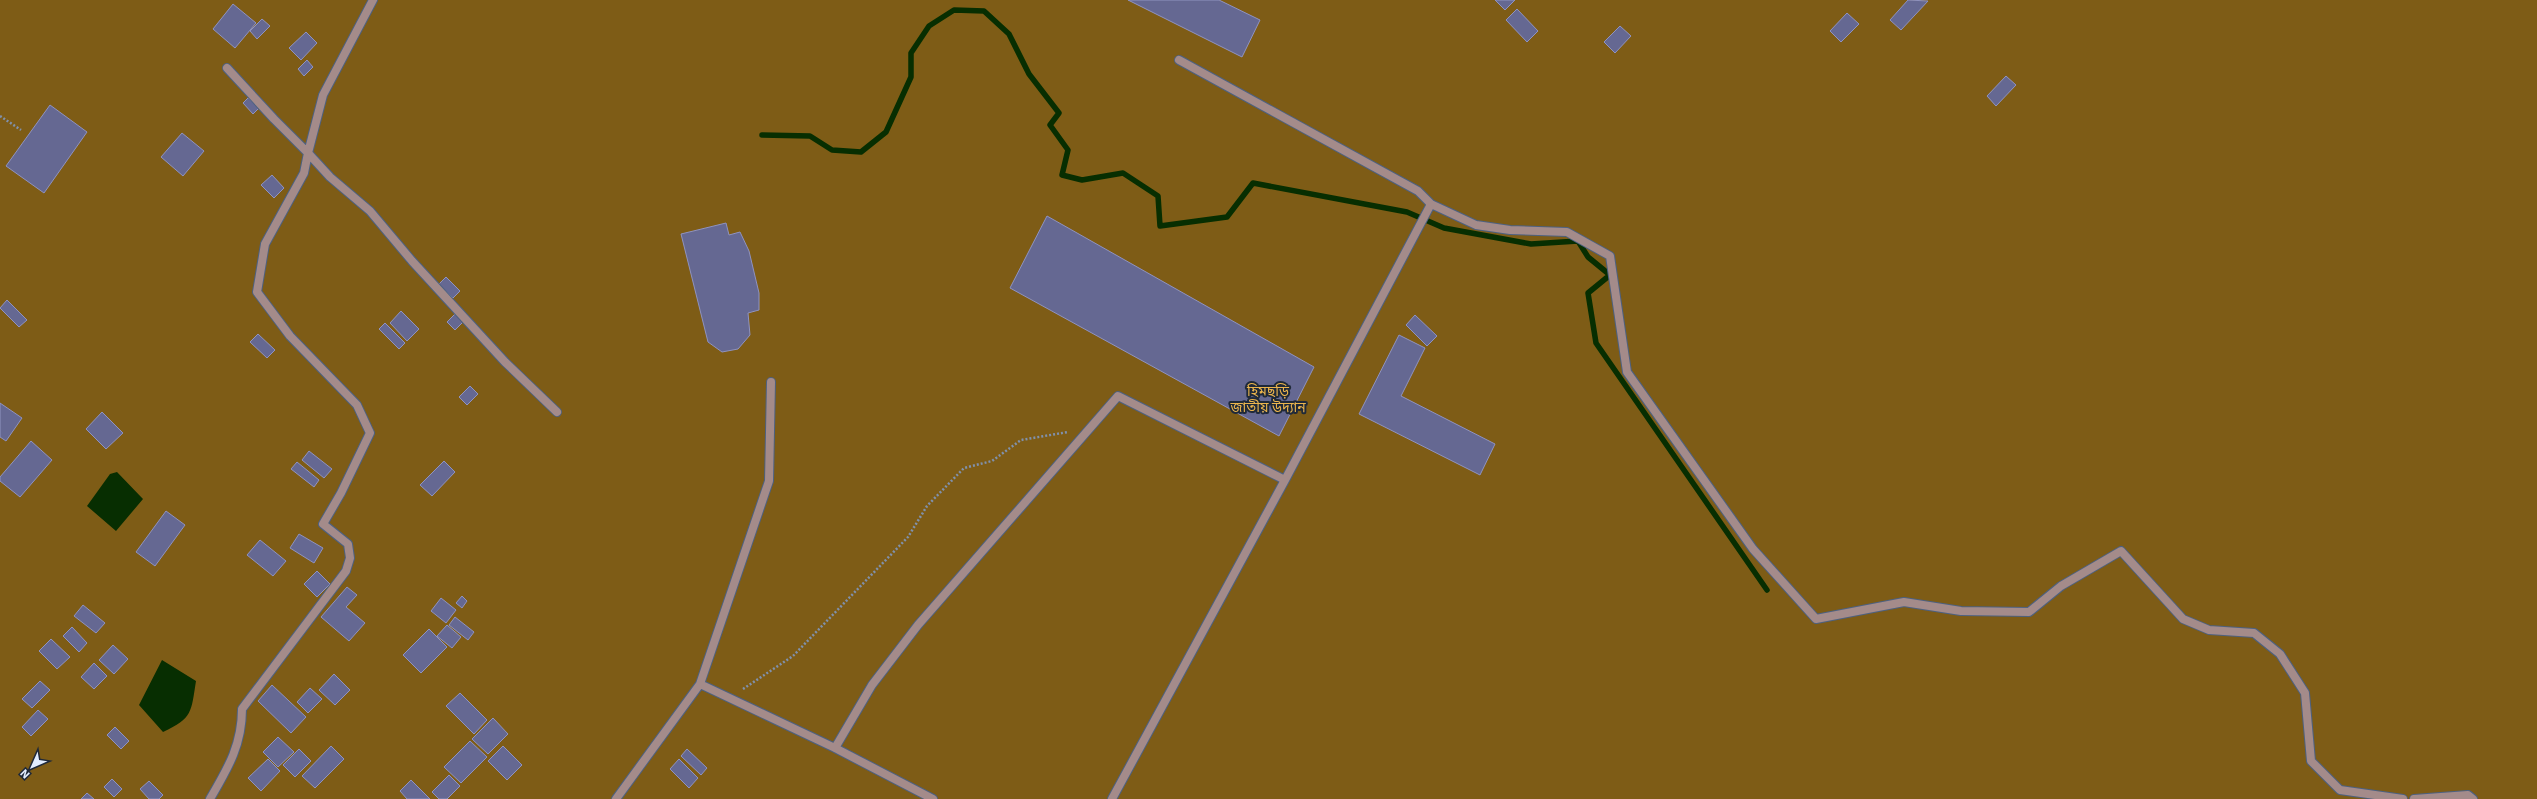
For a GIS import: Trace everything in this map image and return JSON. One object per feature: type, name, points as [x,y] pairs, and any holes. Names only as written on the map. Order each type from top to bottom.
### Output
[{"type":"street","points":[[210,799],[238,745],[242,729],[242,709],[346,570],[350,558],[348,544],[322,524],[341,493],[370,433],[357,405],[290,336],[257,292],[265,244],[304,173],[323,95],[373,0]]},
{"type":"street","points":[[1179,60],[1418,191],[1431,204],[1476,225],[1510,230],[1567,232],[1610,256],[1627,372],[1752,549],[1816,619],[1904,602],[1961,611],[2029,612],[2061,586],[2121,551],[2183,619],[2209,630],[2254,634],[2280,654],[2305,693],[2312,761],[2340,790],[2402,799]]},
{"type":"street","points":[[227,68],[330,177],[370,211],[412,261],[505,362],[556,412]]},
{"type":"street","points":[[1112,799],[1286,480],[1431,204]]},
{"type":"street","points":[[616,799],[700,684],[769,481],[771,382]]},
{"type":"street","points":[[835,748],[872,684],[918,625],[1118,396],[1286,480]]},
{"type":"street","points":[[700,684],[835,748],[933,799]]},
{"type":"street","points":[[2414,799],[2468,795],[2473,799]]},
{"type":"path","points":[[0,116],[21,130]]},
{"type":"path","points":[[730,698],[793,656],[908,538],[926,506],[964,468],[992,461],[1021,440],[1090,428]]},
{"type":"green space","name":"হিমছড়ি জাতীয় উদ্যান","points":[[0,0],[2537,0],[2537,799],[0,799]]},
{"type":"shaded area","points":[[117,472],[143,499],[116,531],[87,506],[110,474]]},
{"type":"shaded area","points":[[162,660],[196,681],[189,713],[180,722],[163,732],[139,705]]},
{"type":"building","points":[[1128,0],[1219,0],[1260,20],[1242,57]]},
{"type":"building","points":[[1495,0],[1515,0],[1505,10]]},
{"type":"building","points":[[1908,0],[1928,1],[1901,30],[1890,20]]},
{"type":"building","points":[[233,4],[256,23],[235,48],[213,29]]},
{"type":"building","points":[[1517,9],[1538,31],[1527,42],[1506,20]]},
{"type":"building","points":[[1847,13],[1859,24],[1841,42],[1830,31]]},
{"type":"building","points":[[262,19],[270,26],[257,39],[250,31]]},
{"type":"building","points":[[1620,26],[1631,36],[1615,53],[1604,42]]},
{"type":"building","points":[[306,32],[317,43],[301,60],[289,48]]},
{"type":"building","points":[[307,60],[313,67],[304,76],[298,69]]},
{"type":"building","points":[[2006,76],[2016,85],[1996,106],[1987,96]]},
{"type":"building","points":[[248,98],[259,108],[253,114],[243,103]]},
{"type":"building","points":[[50,105],[87,132],[44,193],[6,166]]},
{"type":"building","points":[[182,133],[204,151],[183,176],[161,157]]},
{"type":"building","points":[[272,175],[284,188],[274,198],[261,185]]},
{"type":"building","points":[[1047,216],[1314,367],[1279,436],[1010,288]]},
{"type":"building","points":[[726,223],[729,235],[740,232],[749,251],[759,293],[759,310],[748,313],[750,335],[738,349],[722,352],[708,342],[681,234]]},
{"type":"building","points":[[446,277],[460,291],[453,298],[439,284]]},
{"type":"building","points":[[7,300],[27,320],[19,327],[0,308]]},
{"type":"building","points":[[401,311],[419,329],[407,341],[390,323]]},
{"type":"building","points":[[456,313],[464,321],[455,330],[447,322]]},
{"type":"building","points":[[1415,315],[1437,336],[1427,346],[1406,325]]},
{"type":"building","points":[[385,323],[405,343],[399,349],[379,329]]},
{"type":"building","points":[[258,334],[275,350],[267,358],[250,342]]},
{"type":"building","points":[[1399,335],[1425,348],[1401,396],[1495,444],[1480,475],[1359,414]]},
{"type":"building","points":[[470,386],[478,394],[467,405],[459,397]]},
{"type":"building","points":[[0,403],[22,418],[6,441],[0,437]]},
{"type":"building","points":[[102,412],[123,433],[106,449],[86,429]]},
{"type":"building","points":[[31,441],[52,460],[20,497],[0,481],[0,477]]},
{"type":"building","points":[[309,451],[332,469],[324,478],[302,460]]},
{"type":"building","points":[[444,461],[455,472],[432,496],[420,485]]},
{"type":"building","points":[[297,462],[319,480],[314,487],[291,469]]},
{"type":"building","points":[[166,511],[185,525],[155,566],[136,552]]},
{"type":"building","points":[[299,534],[323,548],[314,563],[290,548]]},
{"type":"building","points":[[260,540],[286,561],[273,576],[247,555]]},
{"type":"building","points":[[317,571],[330,584],[317,597],[304,584]]},
{"type":"building","points":[[347,587],[357,595],[346,607],[365,623],[349,641],[321,617]]},
{"type":"building","points":[[462,596],[467,601],[462,608],[456,603]]},
{"type":"building","points":[[441,598],[456,610],[446,623],[431,611]]},
{"type":"building","points":[[83,605],[105,623],[96,633],[74,616]]},
{"type":"building","points":[[455,617],[474,632],[468,640],[449,625]]},
{"type":"building","points":[[447,625],[461,637],[452,648],[437,636]]},
{"type":"building","points":[[72,627],[87,643],[79,652],[63,636]]},
{"type":"building","points":[[429,629],[447,647],[421,673],[403,655]]},
{"type":"building","points":[[51,639],[70,657],[57,669],[39,651]]},
{"type":"building","points":[[113,645],[128,659],[114,674],[99,660]]},
{"type":"building","points":[[94,663],[107,676],[94,689],[81,677]]},
{"type":"building","points":[[334,674],[350,690],[335,705],[319,690]]},
{"type":"building","points":[[40,681],[50,690],[32,708],[22,699]]},
{"type":"building","points":[[272,685],[306,717],[291,733],[258,701]]},
{"type":"building","points":[[310,688],[322,699],[308,713],[297,702]]},
{"type":"building","points":[[460,693],[487,720],[474,734],[446,706]]},
{"type":"building","points":[[38,710],[48,719],[31,736],[22,727]]},
{"type":"building","points":[[493,718],[508,734],[488,754],[472,739]]},
{"type":"building","points":[[115,727],[129,741],[121,749],[107,735]]},
{"type":"building","points":[[278,737],[294,752],[278,767],[263,752]]},
{"type":"building","points":[[470,741],[487,757],[461,783],[444,767]]},
{"type":"building","points":[[331,746],[344,759],[315,788],[302,776]]},
{"type":"building","points":[[503,746],[522,765],[507,780],[488,761]]},
{"type":"building","points":[[299,749],[311,761],[295,777],[283,765]]},
{"type":"building","points":[[687,749],[707,768],[701,775],[681,756]]},
{"type":"building","points":[[268,759],[280,771],[261,791],[248,778]]},
{"type":"building","points":[[679,759],[698,778],[689,788],[670,769]]},
{"type":"building","points":[[449,775],[460,786],[447,799],[439,799],[432,792]]},
{"type":"building","points":[[112,779],[122,789],[114,797],[104,787]]},
{"type":"building","points":[[411,780],[430,799],[407,799],[400,791]]},
{"type":"building","points":[[149,781],[163,795],[159,799],[149,799],[140,789]]},
{"type":"building","points":[[87,793],[94,799],[81,799]]},
{"type":"waterway","points":[[762,135],[810,136],[832,150],[861,152],[886,132],[911,77],[911,53],[929,26],[954,10],[984,11],[1009,34],[1029,74],[1059,113],[1050,125],[1068,150],[1062,175],[1082,180],[1123,173],[1158,196],[1160,226],[1227,217],[1253,183],[1407,212],[1444,228],[1531,244],[1578,241],[1588,257],[1610,275],[1588,293],[1596,343],[1767,590]]}]
